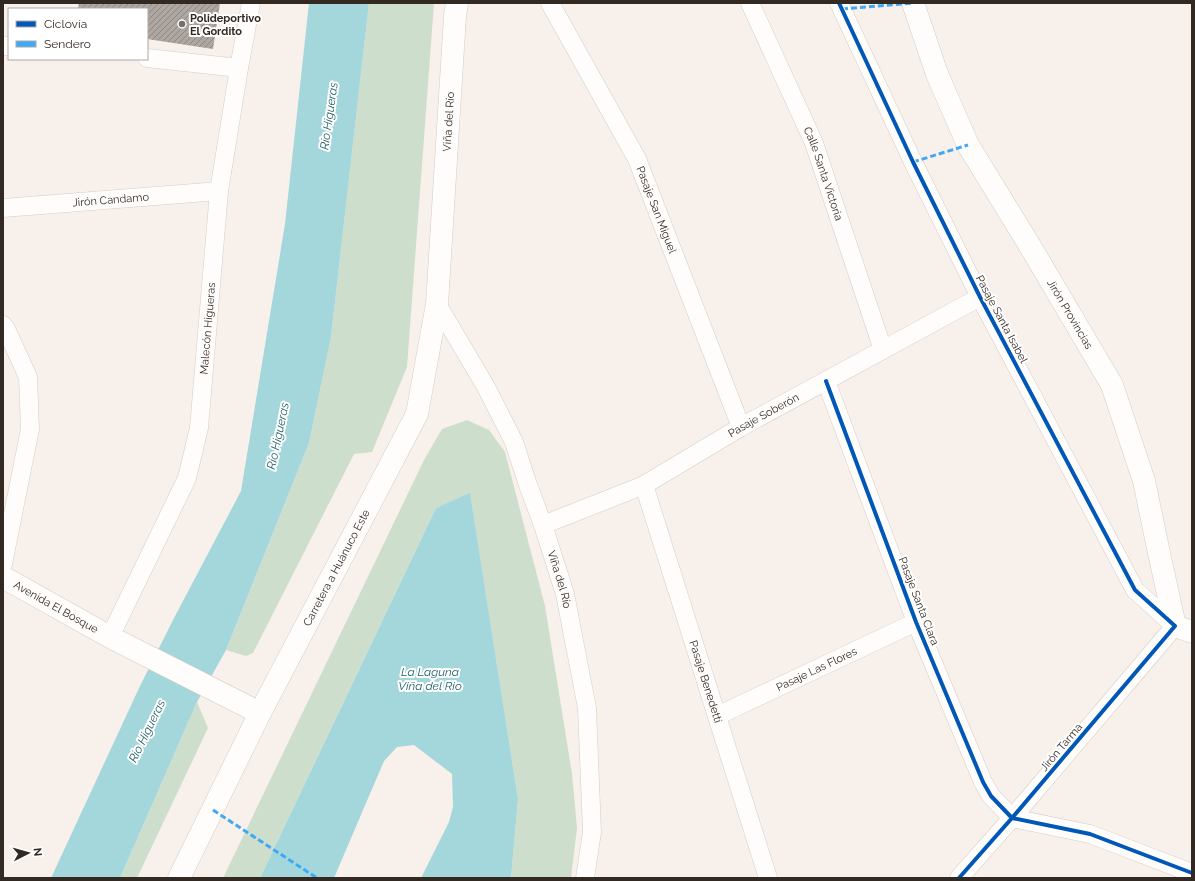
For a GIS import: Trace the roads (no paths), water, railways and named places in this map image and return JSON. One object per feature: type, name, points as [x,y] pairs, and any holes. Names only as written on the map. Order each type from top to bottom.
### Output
[{"type":"main road","name":"Viña del Río","points":[[440,241],[457,3]]},
{"type":"main road","name":"Jirón Provincias","points":[[914,3],[937,74],[968,145],[1030,246],[1112,385],[1144,481],[1159,553],[1184,629]]},
{"type":"main road","name":"Carretera a Huánuco Este","points":[[179,878],[260,713],[417,414],[437,304],[440,241]]},
{"type":"main road","name":"Avenida El Bosque","points":[[3,576],[110,637],[260,713]]},
{"type":"street","name":"Malecón Higueras","points":[[110,637],[187,478],[197,435],[200,420],[219,191],[239,68],[252,3]]},
{"type":"street","name":"Pasaje San Miguel","points":[[550,3],[637,159],[741,426]]},
{"type":"street","name":"Calle Santa Victoria","points":[[750,3],[814,143],[883,350]]},
{"type":"street","name":"Pasaje Santa Isabel","points":[[839,3],[913,162],[980,297],[1135,590],[1184,629]]},
{"type":"street","points":[[148,58],[239,68]]},
{"type":"street","name":"Jirón Candamo","points":[[3,208],[219,191]]},
{"type":"street","name":"Pasaje Soberón","points":[[543,525],[644,485],[741,426],[980,297]]},
{"type":"street","name":"Viña del Río","points":[[437,304],[486,387],[514,442],[565,594],[587,708],[592,832],[585,878]]},
{"type":"street","points":[[3,326],[6,328],[28,377],[30,429],[3,564]]},
{"type":"street","name":"Pasaje Santa Clara","points":[[826,381],[916,622],[983,782],[992,796],[1012,818]]},
{"type":"street","name":"Pasaje Benedetti","points":[[644,485],[768,878]]},
{"type":"street","name":"Pasaje Las Flores","points":[[717,716],[916,622]]},
{"type":"street","name":"Jirón Tarma","points":[[964,877],[1012,818],[1184,629]]},
{"type":"street","points":[[1012,818],[1090,834],[1192,873]]},
{"type":"water","name":"Río Higueras","points":[[309,3],[369,3],[331,337],[309,443],[226,650],[197,702],[120,878],[51,878],[140,686],[241,491],[285,224]]},
{"type":"water","name":"La Laguna Viña del Rio","points":[[470,493],[518,799],[511,878],[421,878],[449,822],[453,807],[452,774],[414,745],[397,747],[384,761],[334,878],[260,878],[436,508]]},
{"type":"place","name":"Polideportivo El Gordito","points":[[182,24]]}]
